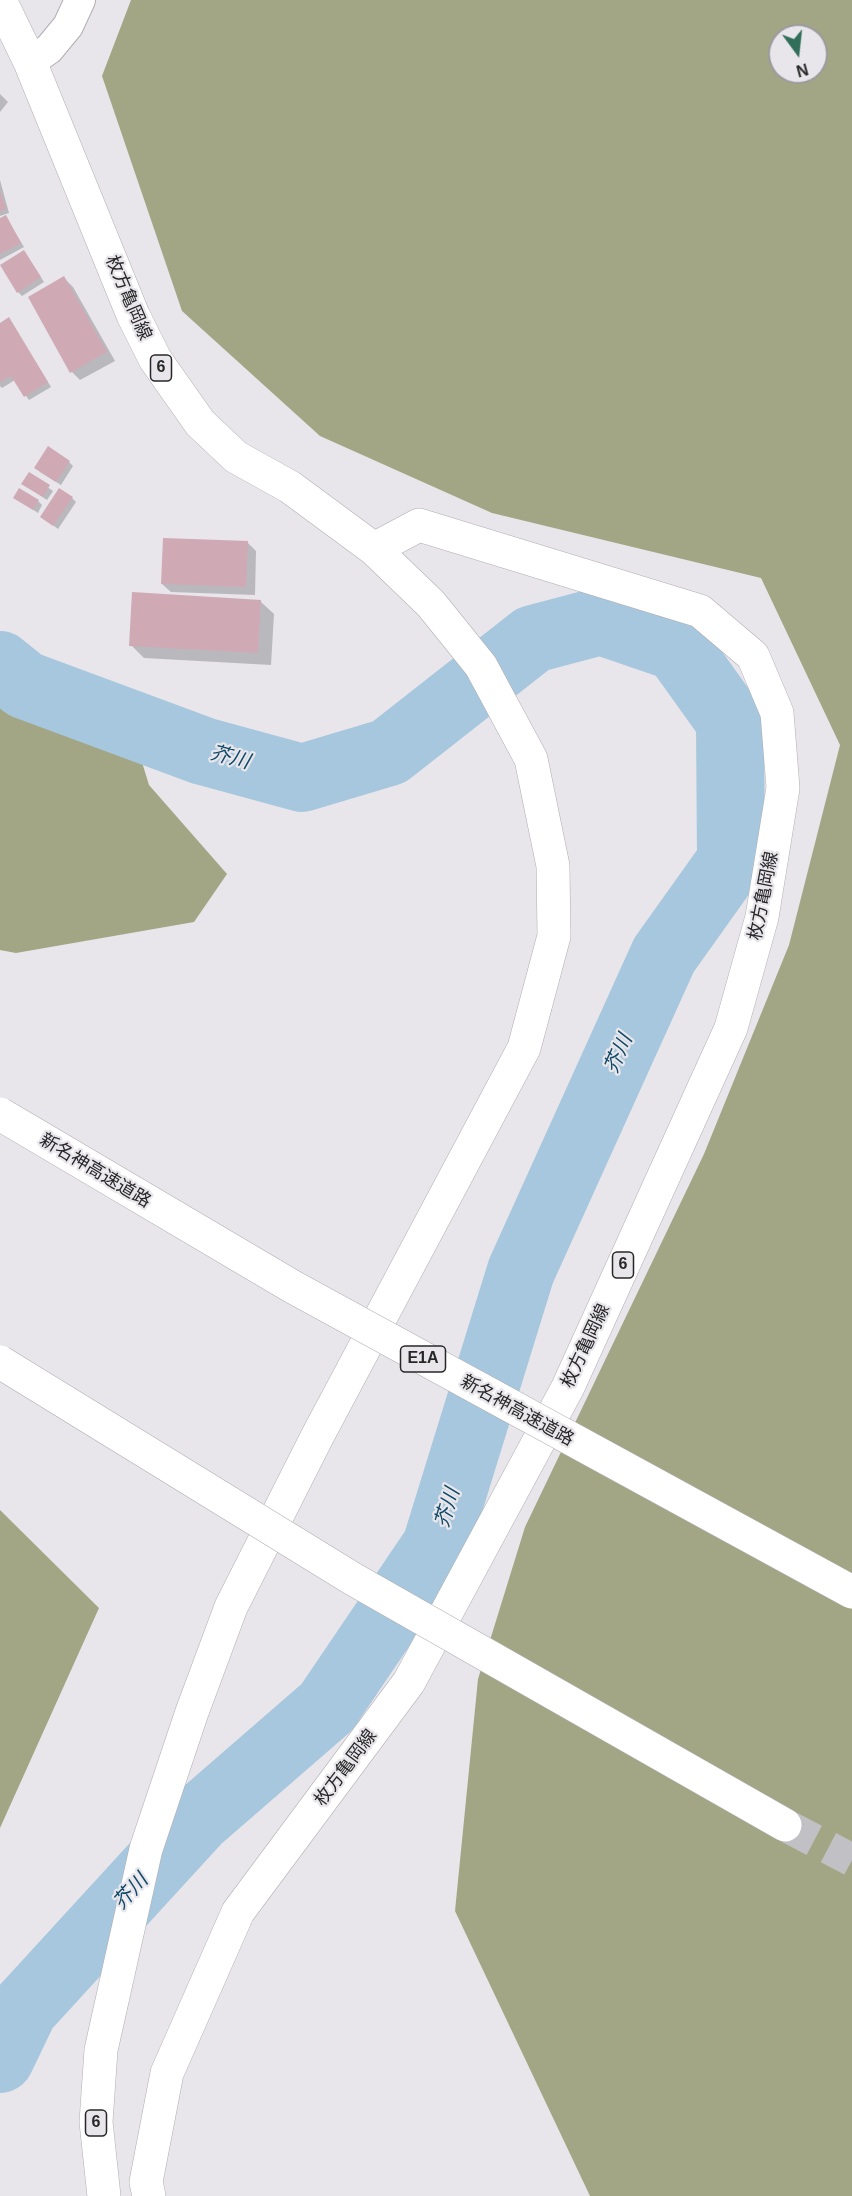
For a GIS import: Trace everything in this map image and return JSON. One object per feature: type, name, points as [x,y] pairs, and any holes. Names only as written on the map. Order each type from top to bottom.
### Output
[{"type":"main road","name":"枚方亀岡線","points":[[0,0],[24,50],[133,315],[155,359],[200,423],[236,457],[290,487],[374,549],[431,604],[481,666],[531,759],[553,866],[554,936],[524,1047],[318,1435],[231,1607],[192,1712],[146,1850],[101,2050],[96,2122],[104,2196]]},
{"type":"main road","name":"枚方亀岡線","points":[[149,2196],[146,2182],[167,2073],[238,1912],[409,1682],[568,1387],[730,1028],[762,917],[783,788],[777,713],[753,656],[700,610],[419,525],[374,549]]},
{"type":"main road","name":"新名神高速道路","points":[[0,1114],[293,1287],[852,1592]]},
{"type":"main road","points":[[0,1362],[353,1579],[785,1825]]},
{"type":"street","points":[[24,50],[49,49],[68,26],[80,0]]},
{"type":"green space","points":[[131,0],[852,0],[852,2196],[590,2196],[455,1911],[478,1679],[525,1527],[704,1154],[789,945],[840,745],[761,578],[492,513],[320,436],[182,311],[102,76]]},
{"type":"green space","points":[[0,637],[129,720],[149,785],[227,874],[194,922],[16,953],[0,950]]},
{"type":"green space","points":[[0,1510],[99,1608],[0,1828]]},
{"type":"building","points":[[0,191],[6,209],[0,211]]},
{"type":"building","points":[[6,215],[21,243],[0,254],[0,218]]},
{"type":"building","points":[[24,250],[41,277],[17,293],[0,265]]},
{"type":"building","points":[[64,276],[107,352],[70,373],[28,297]]},
{"type":"building","points":[[9,317],[48,382],[24,397],[11,376],[0,382],[0,323]]},
{"type":"building","points":[[48,446],[70,461],[56,482],[34,468]]},
{"type":"building","points":[[29,472],[50,485],[43,497],[21,484]]},
{"type":"building","points":[[19,488],[39,500],[33,510],[13,498]]},
{"type":"building","points":[[59,488],[73,497],[53,526],[40,517]]},
{"type":"building","points":[[163,538],[248,541],[246,587],[161,584]]},
{"type":"building","points":[[132,592],[261,600],[258,653],[129,646]]},
{"type":"waterway","name":"芥川","points":[[0,665],[25,685],[203,751],[302,778],[389,752],[533,639],[601,621],[677,647],[730,721],[731,861],[664,955],[521,1271],[436,1546],[327,1707],[198,1819],[24,2009],[0,2059]]},
{"type":"tunnel","points":[[785,1825],[852,1860]]}]
